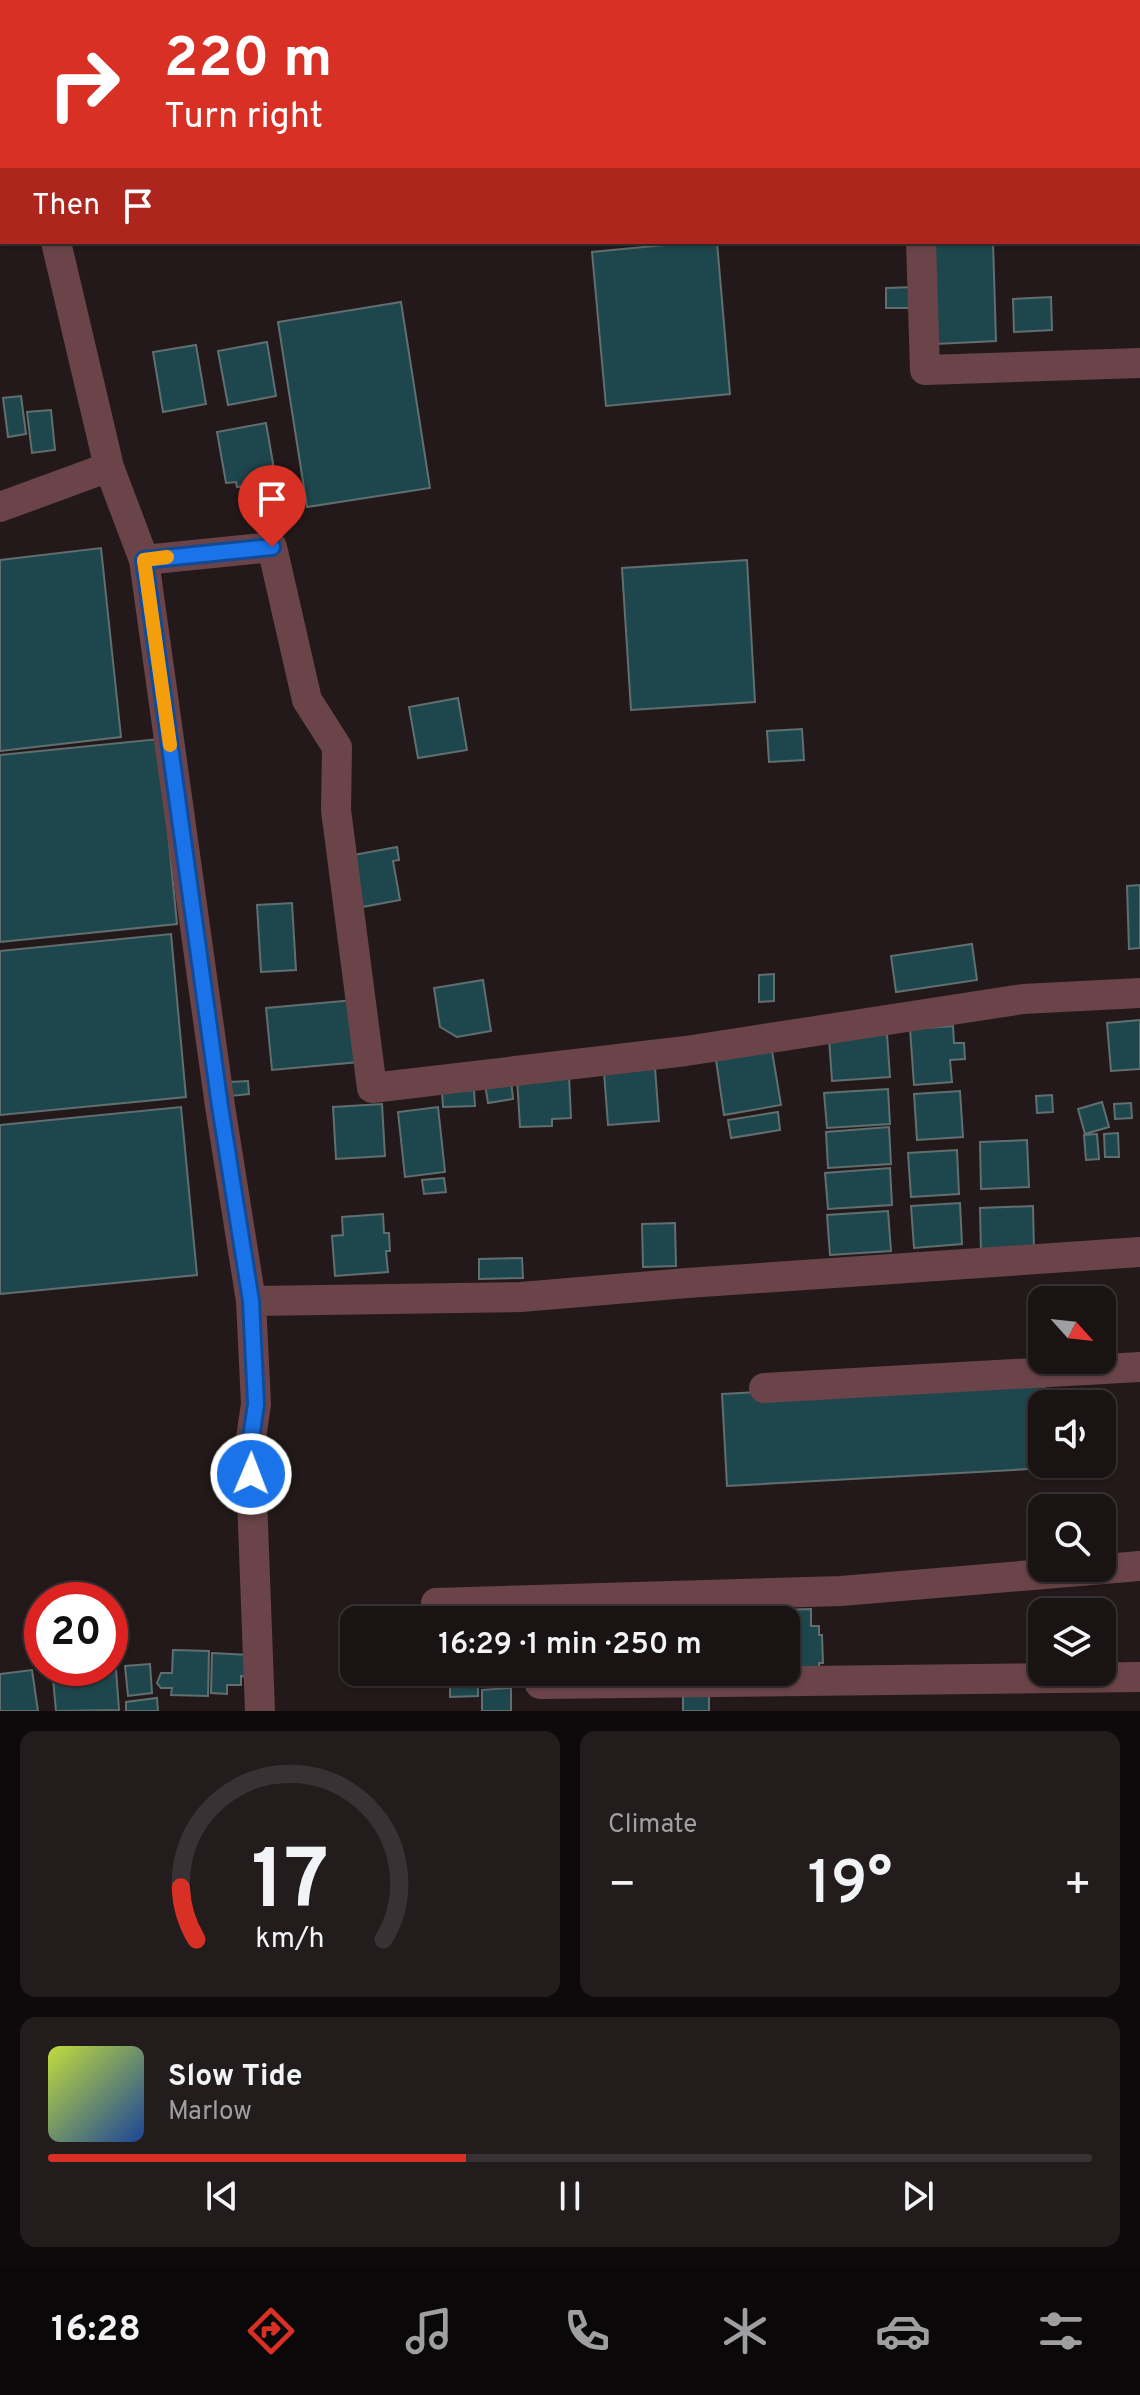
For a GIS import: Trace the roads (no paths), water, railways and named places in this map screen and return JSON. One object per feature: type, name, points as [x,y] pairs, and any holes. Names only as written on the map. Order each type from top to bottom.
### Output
[{"type":"lane","points":[[56,244],[109,467],[144,560],[220,1106],[251,1301],[256,1404],[250,1445],[260,1711]]},
{"type":"lane","points":[[921,244],[925,370],[1140,363]]},
{"type":"lane","points":[[0,507],[109,467]]},
{"type":"lane","points":[[144,560],[272,547],[307,700],[337,747],[336,810],[372,1088],[686,1051],[1023,999],[1140,993]]},
{"type":"lane","points":[[251,1301],[521,1297],[1140,1252]]},
{"type":"lane","points":[[764,1388],[1140,1367]]},
{"type":"lane","points":[[602,1606],[841,1591],[1140,1566]]},
{"type":"lane","points":[[436,1603],[480,1606]]},
{"type":"lane","points":[[800,1681],[1140,1677]]}]
